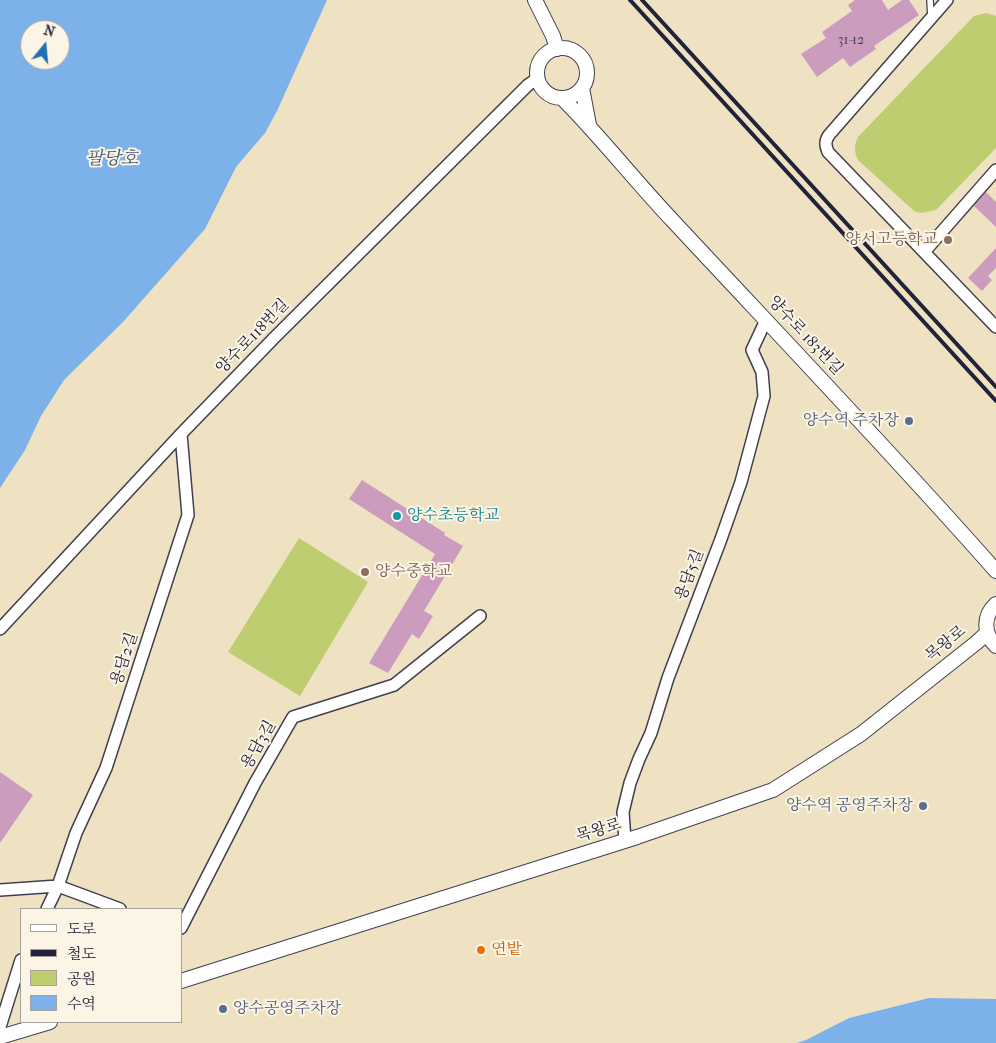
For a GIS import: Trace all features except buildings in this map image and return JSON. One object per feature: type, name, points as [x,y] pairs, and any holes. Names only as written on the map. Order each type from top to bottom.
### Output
[{"type":"street","points":[[535,0],[553,36],[557,49]]},
{"type":"street","points":[[947,0],[829,135],[825,147],[996,327]]},
{"type":"street","points":[[538,78],[538,66],[542,58],[548,53],[557,49],[572,50],[579,54],[587,68],[587,76],[582,88],[574,95],[562,98]]},
{"type":"street","name":"양수로 183번길","points":[[538,78],[544,90],[550,95],[562,98],[589,125],[671,219],[910,474],[996,571]]},
{"type":"street","name":"양수로118번길","points":[[0,630],[274,338],[528,84],[538,78]]},
{"type":"street","points":[[582,88],[589,125]]},
{"type":"street","points":[[924,252],[994,178]]},
{"type":"street","name":"용담5길","points":[[625,841],[622,812],[630,783],[651,733],[668,678],[721,539],[743,472],[764,396],[762,372],[752,350],[766,320]]},
{"type":"street","name":"용담2길","points":[[47,908],[58,886],[76,833],[106,768],[188,515],[182,434]]},
{"type":"street","name":"목왕로","points":[[996,604],[987,616],[985,625],[991,641],[996,646]]},
{"type":"street","name":"용담3길","points":[[182,926],[255,783],[293,717],[394,685],[480,616]]},
{"type":"street","name":"목왕로","points":[[182,981],[625,841],[773,790],[861,734],[987,633]]},
{"type":"street","points":[[0,890],[58,886],[117,908]]},
{"type":"street","points":[[0,1027],[20,963]]},
{"type":"street","points":[[0,1038],[47,1023]]},
{"type":"lane","points":[[930,0],[931,18]]},
{"type":"green space","points":[[986,13],[996,16],[996,148],[936,210],[921,213],[914,211],[858,160],[855,148],[858,137],[974,16]]},
{"type":"green space","points":[[299,538],[368,582],[300,696],[228,652]]},
{"type":"water","name":"팔당호","points":[[0,0],[327,0],[277,111],[265,133],[236,167],[205,229],[123,322],[64,380],[41,416],[25,450],[0,488]]},
{"type":"water","points":[[929,998],[996,999],[996,1043],[797,1043],[849,1018]]},
{"type":"railway","points":[[630,0],[996,401]]},
{"type":"railway","points":[[642,0],[996,387]]},
{"type":"place","name":"양서고등학교","points":[[948,240]]},
{"type":"place","name":"양수역 주차장","points":[[909,421]]},
{"type":"place","name":"양수초등학교","points":[[397,516]]},
{"type":"place","name":"양수중학교","points":[[365,572]]},
{"type":"place","name":"양수역 공영주차장","points":[[923,806]]},
{"type":"place","name":"연밭","points":[[481,950]]},
{"type":"place","name":"양수공영주차장","points":[[223,1009]]}]
